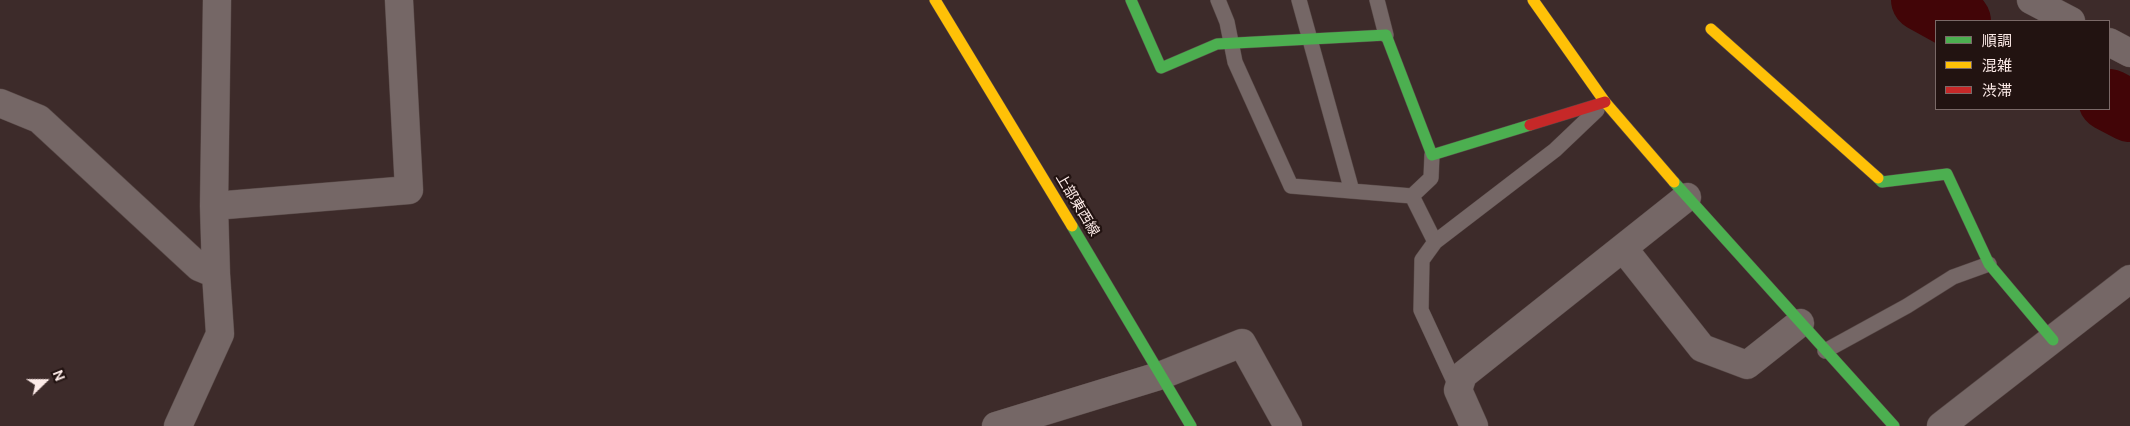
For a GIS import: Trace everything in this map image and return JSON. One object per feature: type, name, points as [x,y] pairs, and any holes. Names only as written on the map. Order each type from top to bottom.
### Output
[{"type":"street","points":[[178,426],[220,334],[214,206],[217,0]]},
{"type":"street","points":[[214,206],[409,190],[399,0]]},
{"type":"street","name":"上部東西線","points":[[935,0],[1191,426]]},
{"type":"street","points":[[1131,0],[1161,68],[1217,44],[1386,35],[1432,155],[1605,102]]},
{"type":"street","points":[[1533,0],[1605,102],[1687,197],[1894,426]]},
{"type":"street","points":[[2031,0],[2068,20]]},
{"type":"street","points":[[1712,30],[1882,182],[1947,174],[1989,264],[2053,340]]},
{"type":"street","points":[[2110,43],[2130,53]]},
{"type":"street","points":[[0,104],[40,119],[199,267],[216,274]]},
{"type":"street","points":[[1474,426],[1458,390],[1463,375],[1687,197]]},
{"type":"street","points":[[1623,248],[1702,348],[1747,365],[1800,323]]},
{"type":"street","points":[[1941,426],[2130,279]]},
{"type":"street","points":[[996,426],[1162,375],[1242,344],[1288,426]]},
{"type":"lane","points":[[1218,0],[1227,22],[1235,62],[1291,186],[1412,196],[1431,178],[1432,155]]},
{"type":"lane","points":[[1299,0],[1352,191]]},
{"type":"lane","points":[[1377,0],[1386,35]]},
{"type":"lane","points":[[1458,390],[1421,310],[1422,260],[1434,242],[1555,150],[1605,102]]},
{"type":"lane","points":[[1412,196],[1434,242]]},
{"type":"lane","points":[[1825,351],[1907,306],[1953,277],[1989,264]]},
{"type":"waterway","points":[[1922,0],[1958,20]]},
{"type":"waterway","points":[[2110,101],[2130,111]]},
{"type":"traffic: fast","points":[[1131,0],[1161,68],[1217,44],[1386,35],[1432,155],[1530,125]]},
{"type":"traffic: fast","points":[[1878,178],[1882,182],[1947,174],[1989,264],[2053,340]]},
{"type":"traffic: fast","points":[[1674,182],[1894,426]]},
{"type":"traffic: fast","points":[[1072,226],[1191,426]]},
{"type":"traffic: slow","points":[[935,0],[1072,226]]},
{"type":"traffic: slow","points":[[1533,0],[1605,102],[1674,182]]},
{"type":"traffic: slow","points":[[1711,29],[1878,178]]},
{"type":"traffic: jam","points":[[1530,125],[1605,102]]}]
